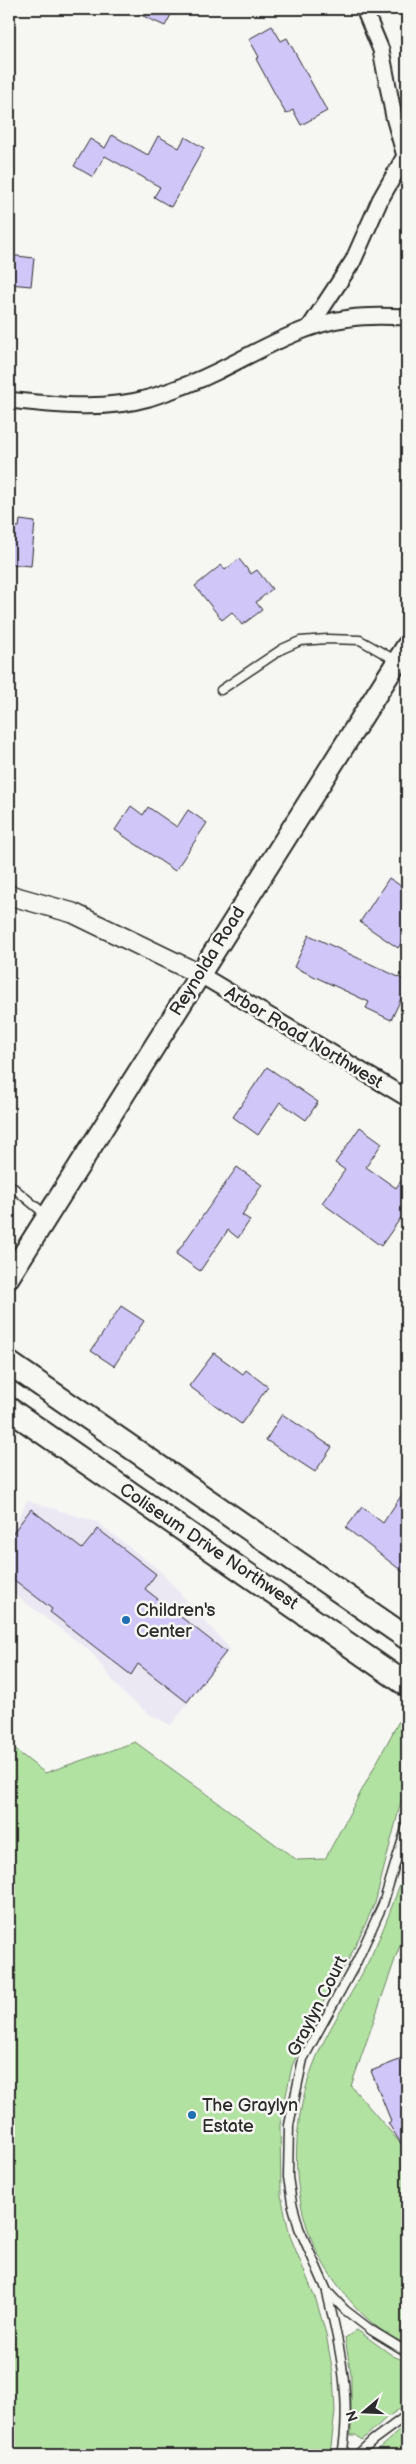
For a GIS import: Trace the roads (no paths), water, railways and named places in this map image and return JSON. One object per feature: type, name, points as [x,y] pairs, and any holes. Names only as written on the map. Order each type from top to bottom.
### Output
[{"type":"main road","name":"Reynolda Road","points":[[9,1277],[198,974],[402,654]]},
{"type":"main road","name":"Coliseum Drive Northwest","points":[[9,1363],[407,1638]]},
{"type":"main road","name":"Coliseum Drive Northwest","points":[[9,1409],[407,1686]]},
{"type":"street","points":[[309,328],[353,261],[380,200],[406,159],[394,117],[381,50],[364,9]]},
{"type":"street","points":[[9,400],[99,405],[124,404],[149,398],[214,373],[276,341],[309,328],[349,318],[374,316],[407,317]]},
{"type":"street","name":"Arbor Road Northwest","points":[[9,895],[73,913],[198,974],[407,1098]]},
{"type":"lane","points":[[221,690],[282,649],[300,641],[327,639],[360,640],[402,654]]},
{"type":"lane","points":[[9,1184],[47,1216]]},
{"type":"lane","name":"Graylyn Court","points":[[342,2455],[346,2400],[339,2341],[327,2291],[299,2228],[292,2203],[288,2177],[289,2125],[303,2058],[357,1961],[383,1904],[407,1825]]},
{"type":"lane","name":"Graylyn Court","points":[[327,2291],[345,2310],[370,2330],[407,2352]]},
{"type":"lane","points":[[357,2455],[373,2440],[407,2415]]},
{"type":"place","name":"Children's Center","points":[[126,1620]]},
{"type":"place","name":"The Graylyn Estate","points":[[192,2115]]}]
